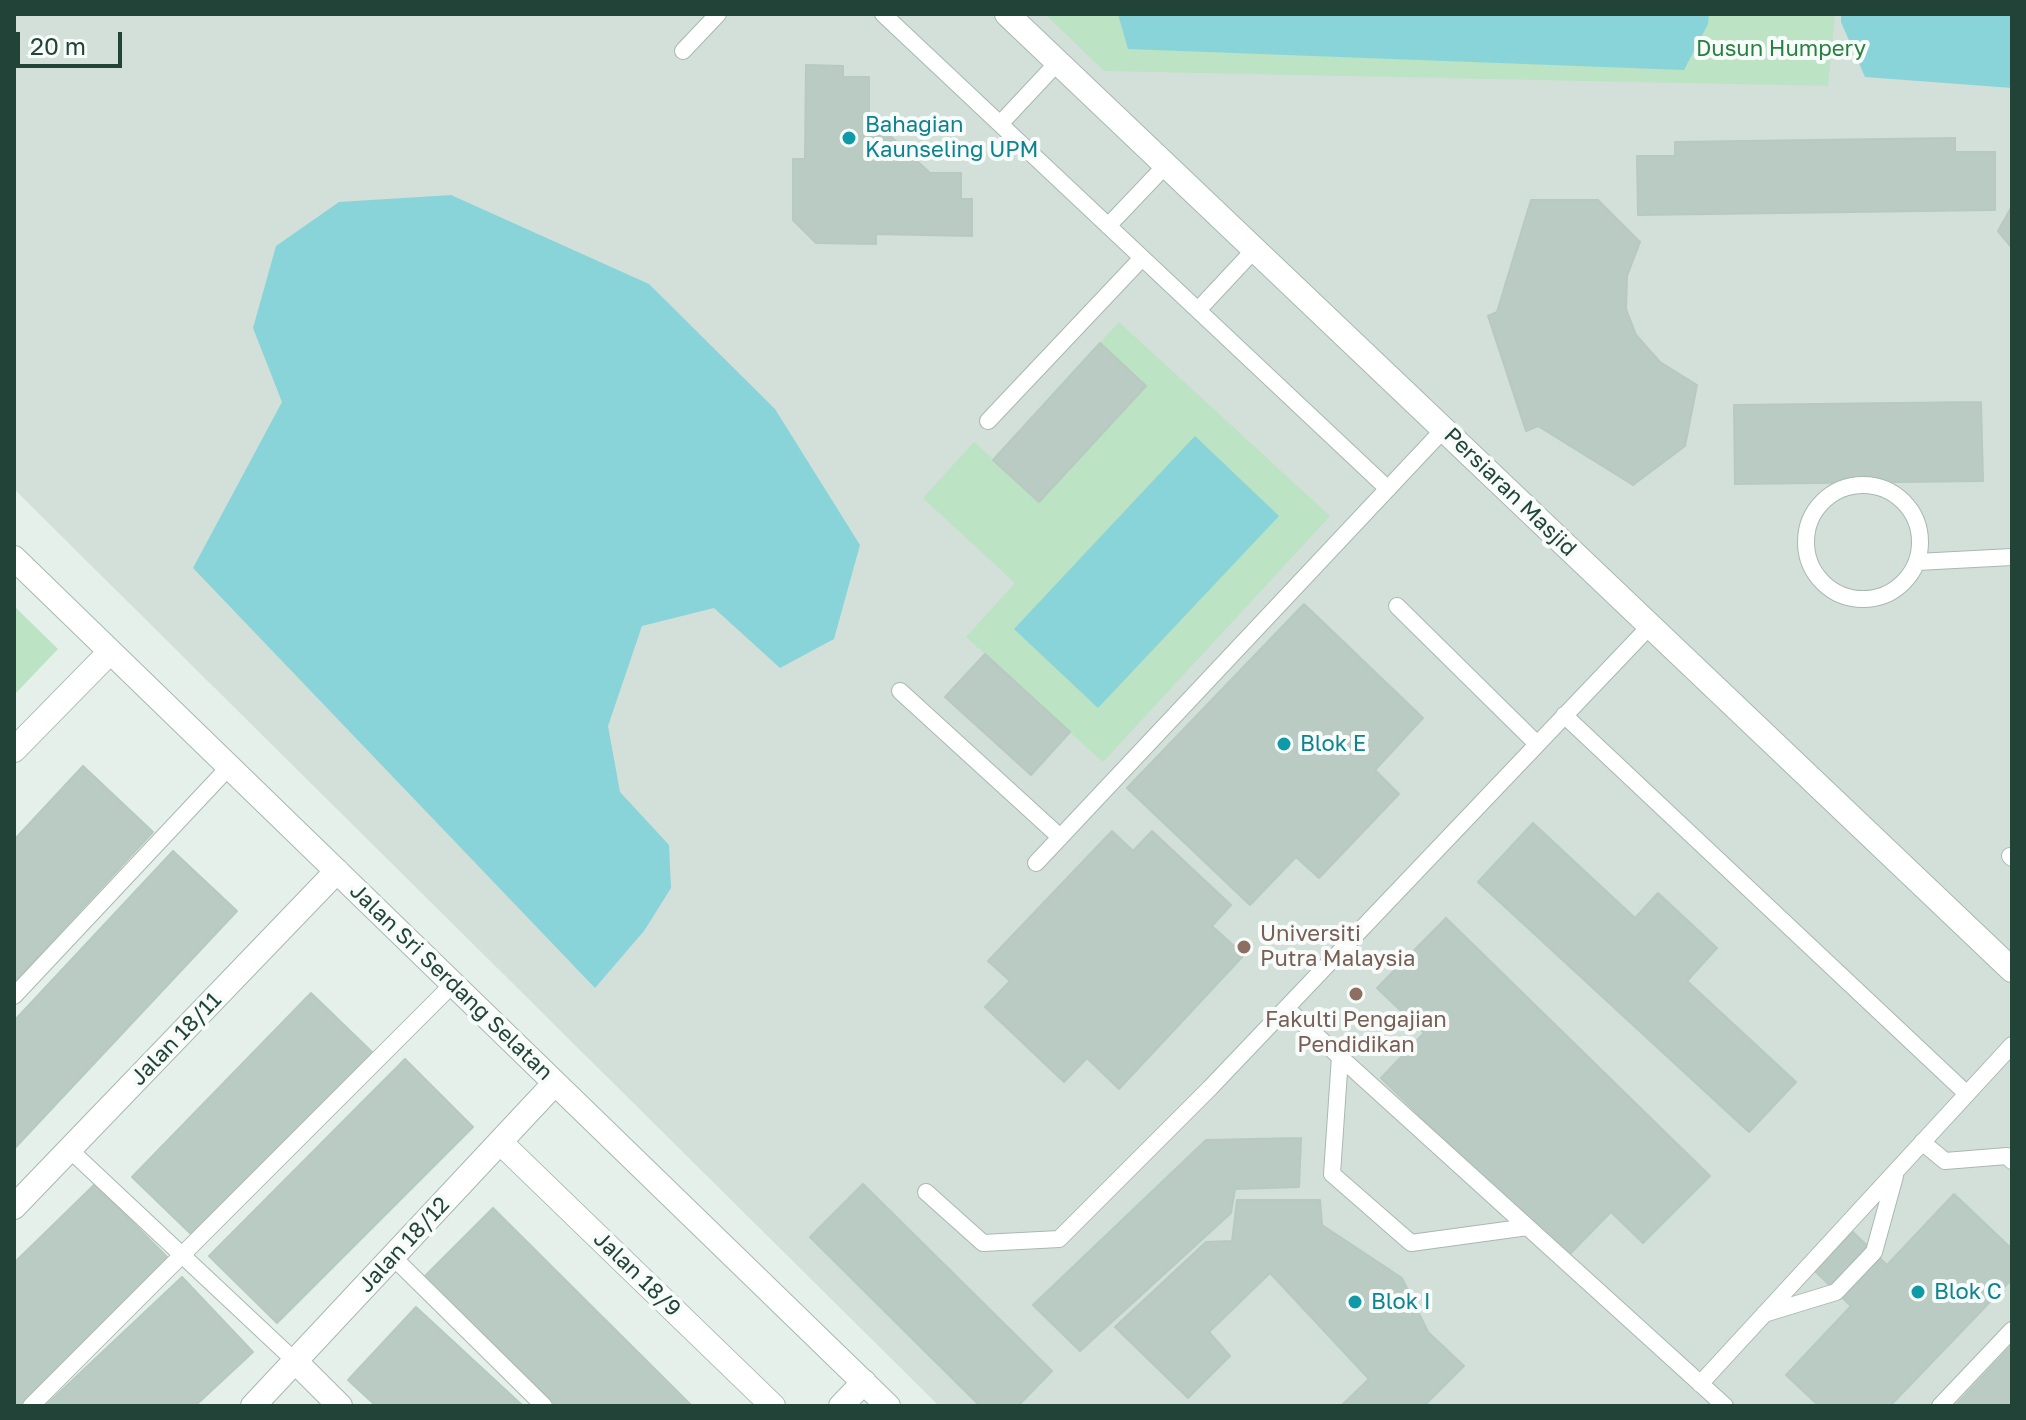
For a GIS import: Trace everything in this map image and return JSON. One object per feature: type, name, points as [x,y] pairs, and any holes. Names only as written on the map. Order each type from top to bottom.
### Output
[{"type":"street","name":"Persiaran Masjid","points":[[1007,14],[2012,970]]},
{"type":"street","name":"Jalan Sri Serdang Selatan","points":[[14,558],[888,1406]]},
{"type":"street","points":[[14,750],[110,652]]},
{"type":"street","name":"Jalan 18/11","points":[[14,1207],[337,871]]},
{"type":"street","name":"Jalan 18/12","points":[[253,1406],[555,1083]]},
{"type":"street","name":"Jalan 18/9","points":[[501,1143],[773,1406]]},
{"type":"street","points":[[296,1362],[340,1406]]},
{"type":"street","points":[[841,1406],[864,1382]]},
{"type":"lane","points":[[683,51],[718,14]]},
{"type":"lane","points":[[883,14],[1388,489]]},
{"type":"lane","points":[[1000,124],[1058,62]]},
{"type":"lane","points":[[1108,226],[1166,165]]},
{"type":"lane","points":[[1198,310],[1255,249]]},
{"type":"lane","points":[[988,421],[1142,258]]},
{"type":"lane","points":[[1036,863],[1444,429]]},
{"type":"lane","points":[[1861,485],[1880,487],[1897,496],[1914,518],[1920,544],[1917,562],[1901,585],[1877,598],[1859,600],[1841,595],[1824,585],[1812,570],[1805,543],[1812,513],[1825,498],[1841,488],[1861,485]]},
{"type":"lane","points":[[1917,562],[2012,557]]},
{"type":"lane","points":[[1397,606],[1537,744]]},
{"type":"lane","points":[[926,1192],[983,1243],[1059,1239],[1286,1008],[1650,626]]},
{"type":"lane","points":[[900,691],[1060,837]]},
{"type":"lane","points":[[1564,715],[1967,1094]]},
{"type":"lane","points":[[14,996],[229,767]]},
{"type":"lane","points":[[31,1406],[453,984]]},
{"type":"lane","points":[[1286,1008],[1725,1406]]},
{"type":"lane","points":[[1700,1384],[2012,1045]]},
{"type":"lane","points":[[1340,1057],[1332,1174],[1411,1243],[1528,1227]]},
{"type":"lane","points":[[1922,1142],[1945,1161],[2007,1156],[2012,1161]]},
{"type":"lane","points":[[70,1150],[296,1362]]},
{"type":"lane","points":[[1764,1315],[1836,1292],[1874,1252],[1896,1171]]},
{"type":"lane","points":[[393,1257],[544,1406]]},
{"type":"lane","points":[[1940,1406],[2012,1330]]},
{"type":"shaded area","name":"Universiti Putra Malaysia","points":[[14,14],[2012,14],[2012,1406],[939,1406],[14,489]]},
{"type":"green space","name":"Dusun Humpery","points":[[1045,14],[1835,14],[1828,86],[1104,71]]},
{"type":"green space","points":[[1119,322],[1330,516],[1103,762],[1070,732],[1031,775],[945,697],[985,654],[966,637],[1015,583],[923,498],[974,442],[993,459]]},
{"type":"green space","points":[[14,606],[58,649],[14,695]]},
{"type":"water","points":[[1118,14],[1709,14],[1708,24],[1684,70],[1128,49]]},
{"type":"water","points":[[1841,14],[2012,14],[2012,88],[1865,77],[1841,22]]},
{"type":"water","points":[[451,195],[649,284],[775,409],[860,545],[834,639],[780,668],[714,608],[642,626],[608,726],[620,792],[669,845],[671,888],[644,931],[595,988],[193,568],[282,402],[253,328],[276,246],[339,202]]},
{"type":"water","points":[[1195,436],[1279,516],[1098,708],[1014,629]]},
{"type":"building","name":"Bahagian Kaunseling UPM","points":[[806,65],[843,66],[843,77],[869,77],[869,116],[930,173],[961,173],[961,199],[972,199],[972,236],[876,234],[876,244],[816,243],[793,220],[793,159],[805,159]]},
{"type":"building","points":[[1955,138],[1955,152],[1995,152],[1995,210],[1638,215],[1637,156],[1675,156],[1675,142]]},
{"type":"building","points":[[1531,200],[1598,200],[1640,242],[1627,276],[1626,309],[1636,335],[1660,362],[1697,385],[1685,446],[1633,485],[1538,426],[1526,431],[1488,316],[1497,312]]},
{"type":"building","points":[[2012,206],[2012,248],[1998,231]]},
{"type":"building","points":[[1100,343],[1146,386],[1039,502],[993,460]]},
{"type":"building","points":[[1981,402],[1983,481],[1735,484],[1734,405]]},
{"type":"building","name":"Blok E","points":[[1304,604],[1423,718],[1375,770],[1399,794],[1319,878],[1296,857],[1250,905],[1127,788]]},
{"type":"building","points":[[985,654],[1070,732],[1031,775],[945,697]]},
{"type":"building","points":[[83,766],[153,832],[14,982],[14,840]]},
{"type":"building","points":[[1533,823],[1635,918],[1658,893],[1717,948],[1687,981],[1796,1082],[1749,1132],[1478,882]]},
{"type":"building","points":[[1112,831],[1133,851],[1152,831],[1231,905],[1212,926],[1244,955],[1119,1089],[1087,1058],[1064,1082],[985,1007],[1010,981],[988,961]]},
{"type":"building","points":[[173,851],[237,911],[14,1149],[14,1021]]},
{"type":"building","points":[[1446,918],[1710,1176],[1643,1243],[1611,1212],[1566,1258],[1381,1078],[1424,1033],[1377,988]]},
{"type":"building","points":[[311,993],[373,1053],[194,1237],[132,1177]]},
{"type":"building","points":[[405,1059],[473,1127],[277,1323],[209,1256]]},
{"type":"building","points":[[1301,1138],[1299,1187],[1235,1189],[1231,1213],[1080,1351],[1033,1305],[1206,1140]]},
{"type":"building","points":[[95,1184],[170,1260],[21,1406],[14,1406],[14,1263]]},
{"type":"building","points":[[863,1184],[1052,1371],[1018,1406],[980,1406],[810,1237]]},
{"type":"building","name":"Blok C","points":[[1954,1194],[2012,1249],[2012,1279],[1890,1406],[1819,1406],[1786,1375],[1851,1306],[1815,1271],[1853,1232],[1887,1265]]},
{"type":"building","name":"Blok I","points":[[1237,1200],[1320,1200],[1322,1225],[1402,1278],[1428,1332],[1464,1366],[1424,1406],[1341,1406],[1369,1379],[1270,1273],[1209,1332],[1230,1356],[1188,1398],[1115,1327],[1206,1242],[1232,1241]]},
{"type":"building","points":[[493,1208],[692,1406],[552,1406],[423,1278]]},
{"type":"building","points":[[182,1277],[253,1352],[195,1406],[45,1406]]},
{"type":"building","points":[[416,1307],[523,1406],[376,1406],[348,1380]]},
{"type":"building","points":[[2012,1345],[2012,1406],[1955,1406]]},
{"type":"place","name":"Bahagian Kaunseling UPM","points":[[849,138]]},
{"type":"place","name":"Blok E","points":[[1284,744]]},
{"type":"place","name":"Universiti Putra Malaysia","points":[[1244,947]]},
{"type":"place","name":"Fakulti Pengajian Pendidikan","points":[[1356,994]]},
{"type":"place","name":"Blok C","points":[[1918,1292]]},
{"type":"place","name":"Blok I","points":[[1355,1302]]}]
